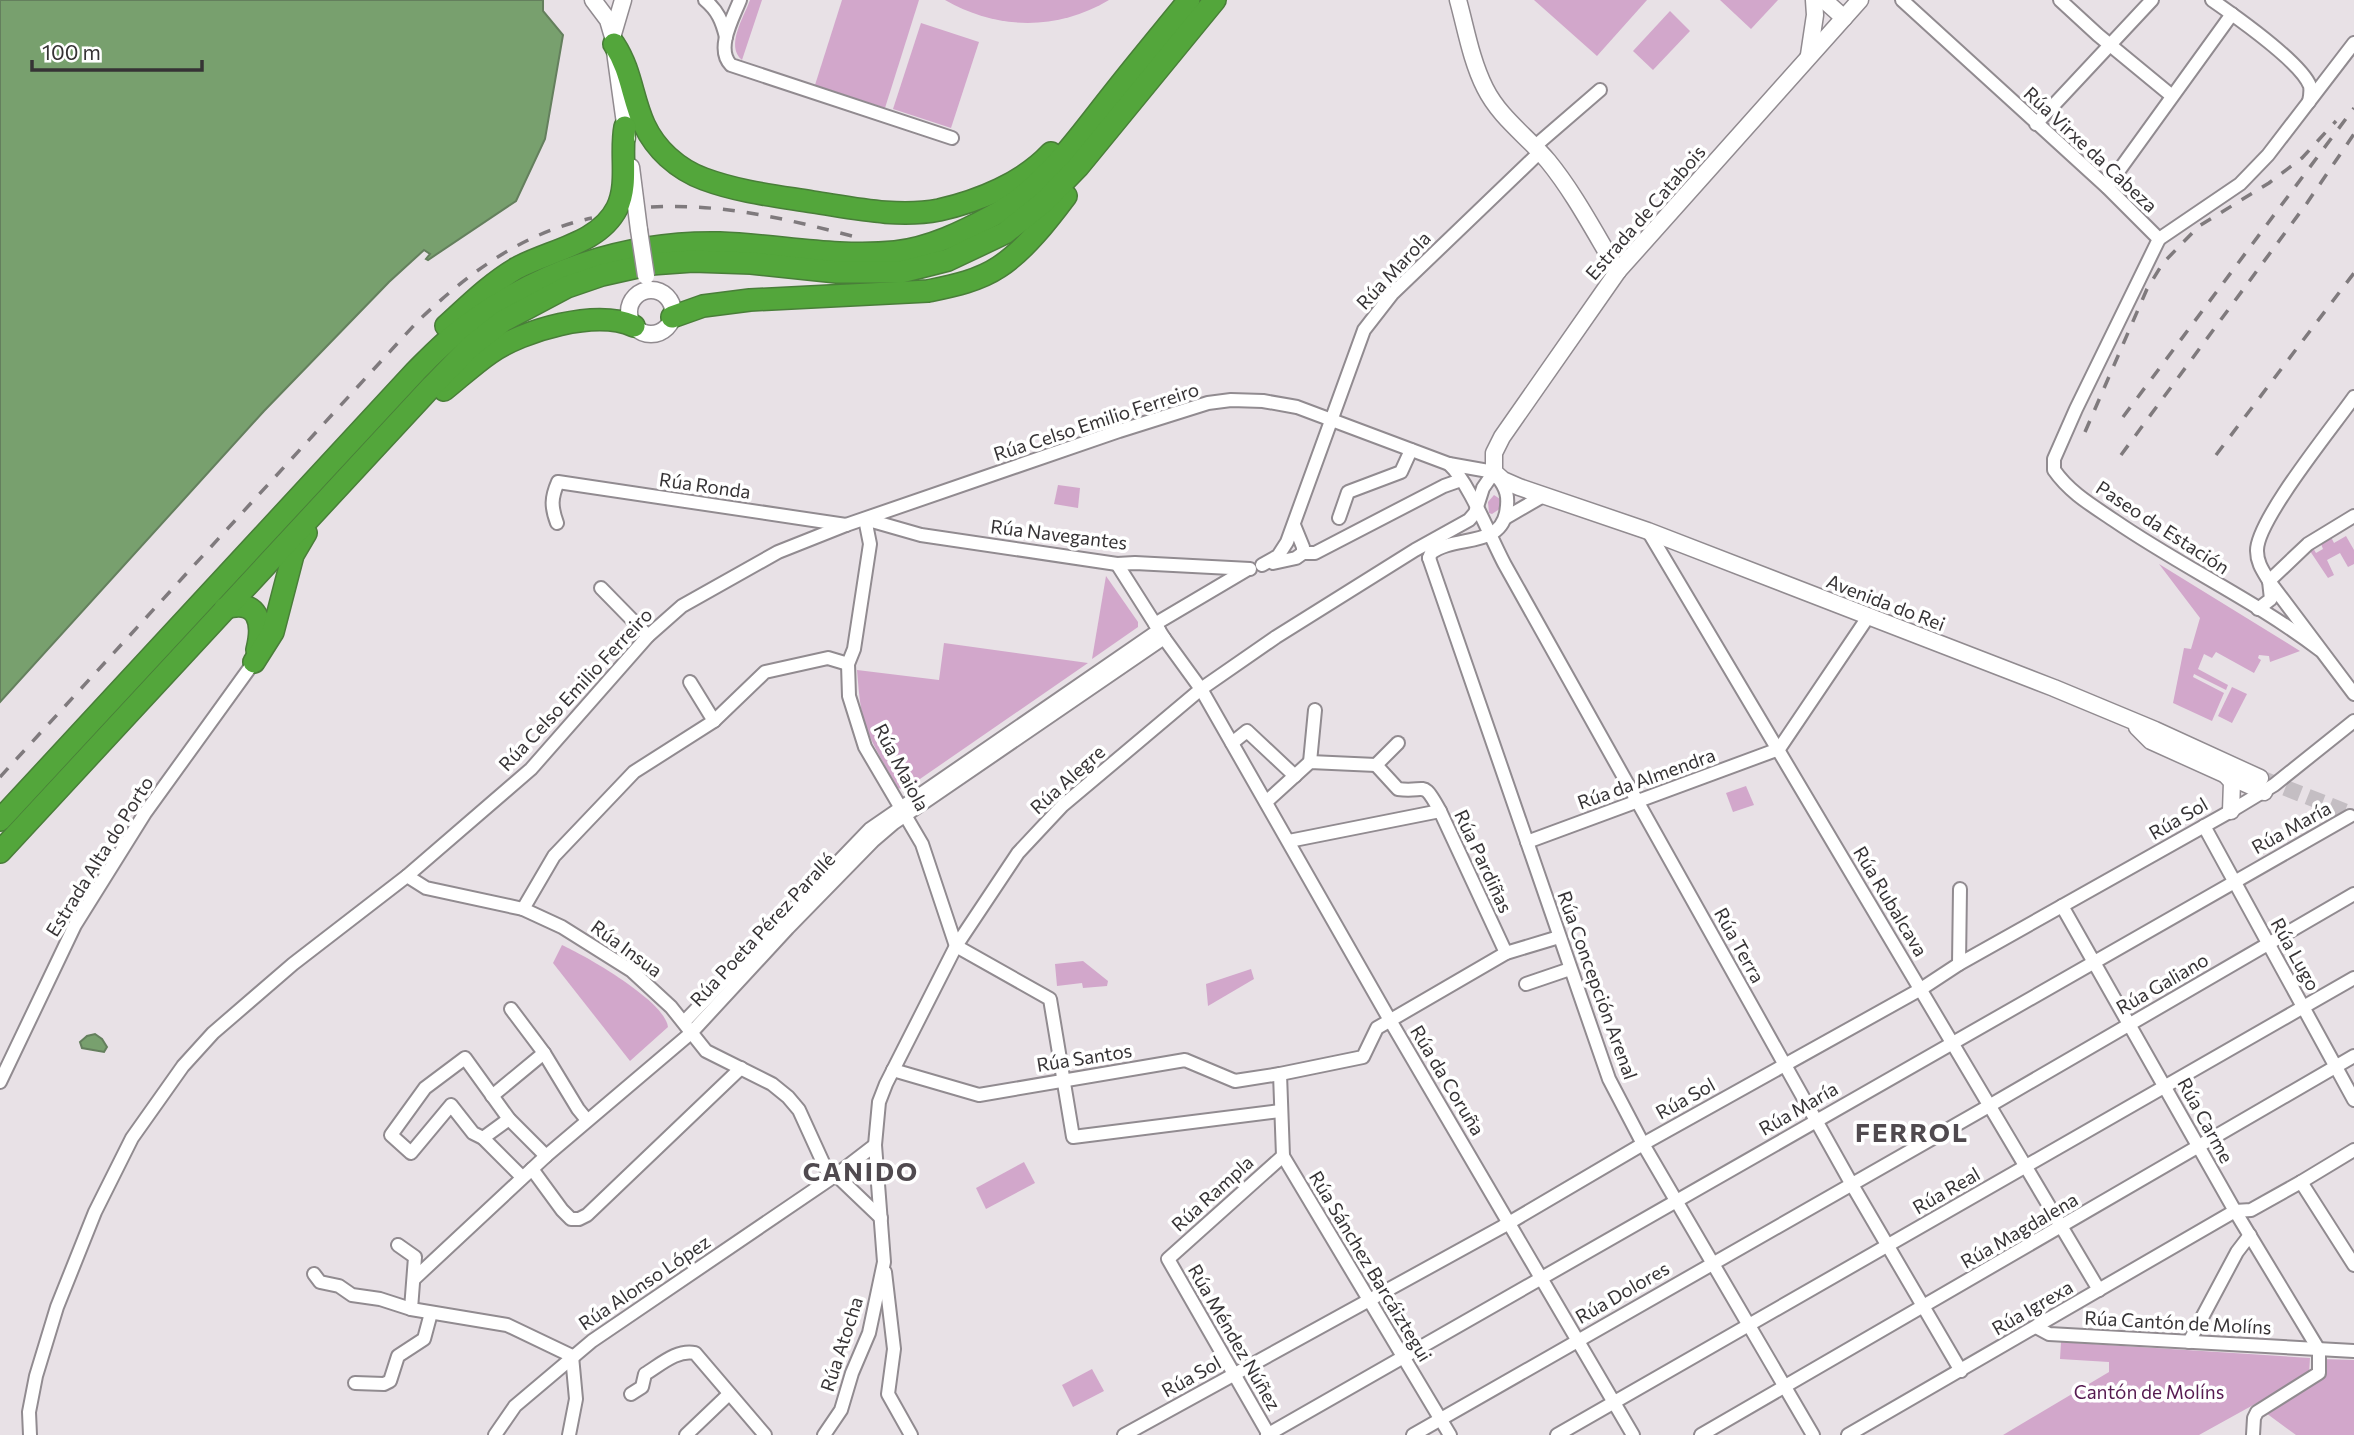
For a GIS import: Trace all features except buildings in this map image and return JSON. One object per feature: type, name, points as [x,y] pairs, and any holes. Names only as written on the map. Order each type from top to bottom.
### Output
[{"type":"highway","points":[[0,820],[416,371],[461,329],[534,282],[600,257],[679,244],[720,243],[854,253],[896,252],[947,239],[997,214],[1038,184],[1063,157],[1189,0]]},
{"type":"highway","points":[[0,852],[394,427],[470,347],[503,321],[567,288],[602,275],[651,264],[693,261],[751,263],[837,272],[901,272],[948,260],[1005,233],[1045,201],[1078,167],[1215,0]]},
{"type":"highway","points":[[613,40],[625,63],[642,121],[653,141],[681,167],[701,178],[745,191],[847,208],[897,213],[937,210],[975,200],[1007,185],[1041,163],[1104,97],[1120,85]]},
{"type":"highway","points":[[672,317],[703,306],[750,300],[928,291],[976,278],[1000,266],[1023,246],[1063,200],[1125,119],[1145,85]]},
{"type":"highway","points":[[312,482],[397,376],[478,297],[517,268],[583,239],[598,231],[609,220],[618,206],[623,187],[622,142],[625,128]]},
{"type":"highway","points":[[394,427],[492,352],[532,333],[553,326],[596,321],[612,320],[634,326]]},
{"type":"highway","points":[[254,662],[273,632],[293,555],[324,502]]},
{"type":"highway","points":[[225,608],[236,605],[247,607],[258,619],[260,635],[254,662]]},
{"type":"main road","points":[[595,1],[610,5],[623,0]]},
{"type":"main road","points":[[613,40],[623,0]]},
{"type":"main road","points":[[1458,0],[1476,66],[1502,116],[1537,149],[1558,175],[1618,271]]},
{"type":"main road","points":[[1824,0],[1844,18]]},
{"type":"main road","name":"Estrada de Catabois","points":[[1494,472],[1494,453],[1502,437],[1618,271],[1860,0]]},
{"type":"main road","points":[[595,1],[608,20],[613,40],[647,283],[631,301],[628,314],[634,326],[652,334],[665,329],[673,310],[667,297],[647,283]]},
{"type":"main road","points":[[1815,8],[1824,27],[1832,31]]},
{"type":"main road","points":[[1808,58],[1815,8]]},
{"type":"main road","name":"Avenida do Rei","points":[[1494,472],[1510,483],[1543,496],[1648,531],[2135,722],[2262,785]]},
{"type":"main road","points":[[2135,722],[2151,741],[2225,774],[2262,785]]},
{"type":"main road","points":[[2225,774],[2232,782],[2231,811]]},
{"type":"street","points":[[705,0],[722,20],[726,55],[731,65],[952,138]]},
{"type":"street","name":"Rúa Virxe da Cabeza","points":[[1902,0],[2107,187],[2159,239],[2076,409],[2054,459],[2054,470]]},
{"type":"street","points":[[1911,0],[1916,14]]},
{"type":"street","points":[[2060,0],[2172,96]]},
{"type":"street","points":[[2036,124],[2152,0]]},
{"type":"street","points":[[2212,0],[2272,44],[2304,76],[2311,89],[2309,103]]},
{"type":"street","points":[[726,37],[736,1]]},
{"type":"street","points":[[2107,187],[2232,14]]},
{"type":"street","points":[[2159,239],[2239,184],[2268,155],[2354,43]]},
{"type":"street","name":"Rúa Marola","points":[[1293,549],[1294,525],[1364,330],[1392,294],[1600,90]]},
{"type":"street","points":[[2354,397],[2272,510],[2256,550],[2258,564],[2269,581],[2354,694]]},
{"type":"street","name":"Rúa Celso Emilio Ferreiro","points":[[30,1435],[29,1412],[36,1376],[57,1307],[95,1212],[132,1138],[183,1066],[213,1033],[293,964],[407,876],[531,769],[648,636],[682,606],[778,552],[846,525],[1208,403],[1231,400],[1263,401],[1297,407],[1449,464],[1494,472]]},
{"type":"street","points":[[1339,518],[1349,492],[1401,472],[1411,450]]},
{"type":"street","points":[[1449,464],[1477,507]]},
{"type":"street","name":"Paseo da Estación","points":[[2054,470],[2071,491],[2154,549],[2258,609],[2320,650]]},
{"type":"street","points":[[1415,550],[1424,552],[1429,558],[1438,548],[1491,535],[1500,528],[1508,494],[1494,472],[1483,488],[1477,507]]},
{"type":"street","name":"Rúa Navegantes","points":[[1159,630],[1256,567],[1293,549],[1315,553],[1444,485],[1461,480]]},
{"type":"street","name":"Rúa Ronda","points":[[557,523],[552,510],[552,499],[558,482],[846,525]]},
{"type":"street","points":[[1504,518],[1543,496]]},
{"type":"street","name":"Rúa Terra","points":[[1477,507],[1850,1183],[1961,1371]]},
{"type":"street","name":"Rúa Alegre","points":[[881,1217],[875,1146],[879,1102],[956,946],[1018,853],[1054,814],[1201,688],[1276,637],[1415,550],[1469,520],[1477,507]]},
{"type":"street","points":[[2269,581],[2308,544],[2354,516]]},
{"type":"street","name":"Rúa Navegantes","points":[[865,519],[921,535],[1117,564],[1256,567]]},
{"type":"street","name":"Rúa Maiola","points":[[865,519],[870,544],[854,649],[848,664],[849,696],[865,747],[922,844],[956,946]]},
{"type":"street","name":"Rúa Rubalcava","points":[[1648,531],[2099,1290]]},
{"type":"street","name":"Rúa Concepción Arenal","points":[[1429,558],[1609,1079],[1643,1144],[1813,1435]]},
{"type":"street","name":"Rúa da Coruña","points":[[1117,564],[1159,630],[1201,688],[1391,1021],[1633,1435]]},
{"type":"street","points":[[2258,609],[2272,599],[2269,581]]},
{"type":"street","points":[[601,588],[648,636]]},
{"type":"street","points":[[1779,749],[1868,617]]},
{"type":"street","name":"Rúa Poeta Pérez Parallé","points":[[684,1022],[870,829],[903,812],[1159,630]]},
{"type":"street","points":[[523,909],[554,856],[634,772],[715,722],[765,672],[828,658],[848,664]]},
{"type":"street","name":"Estrada Alta do Porto","points":[[0,1083],[75,925],[145,813],[254,662]]},
{"type":"street","points":[[690,682],[715,722]]},
{"type":"street","points":[[1266,802],[1310,762],[1315,710]]},
{"type":"street","name":"Rúa Sol","points":[[1124,1435],[1510,1222],[2231,811],[2262,785],[2354,721]]},
{"type":"street","points":[[1232,743],[1247,731],[1295,776]]},
{"type":"street","points":[[1376,765],[1398,743]]},
{"type":"street","name":"Rúa da Almendra","points":[[1527,842],[1779,749]]},
{"type":"street","points":[[1310,762],[1376,765],[1398,789],[1419,787],[1430,792],[1440,811]]},
{"type":"street","name":"Rúa Pardiñas","points":[[1289,841],[1440,811],[1506,953]]},
{"type":"street","name":"Rúa Poeta Pérez Parallé","points":[[414,1279],[546,1156],[691,1033],[788,928],[903,812]]},
{"type":"street","name":"Rúa María","points":[[1269,1435],[2350,816]]},
{"type":"street","name":"Rúa Lugo","points":[[2204,826],[2354,1100]]},
{"type":"street","name":"Rúa Insua","points":[[407,876],[426,888],[523,909],[562,927],[632,971],[684,1022],[706,1051],[772,1083],[788,1097],[799,1110],[833,1177]]},
{"type":"street","points":[[1959,964],[1960,889]]},
{"type":"street","name":"Rúa Galiano","points":[[1850,1183],[1989,1106],[2354,894]]},
{"type":"street","name":"Rúa Carme","points":[[2063,906],[2235,1211],[2319,1350]]},
{"type":"street","points":[[1391,1021],[1506,953],[1559,937]]},
{"type":"street","points":[[956,946],[1050,999],[1073,1137],[1280,1111]]},
{"type":"street","points":[[1526,984],[1570,969]]},
{"type":"street","name":"Rúa Real","points":[[1557,1435],[2354,978]]},
{"type":"street","points":[[511,1009],[544,1053],[587,1120]]},
{"type":"street","name":"Rúa Santos","points":[[893,1070],[979,1095],[1185,1060],[1235,1081],[1363,1057],[1377,1028],[1391,1021]]},
{"type":"street","points":[[492,1096],[544,1053]]},
{"type":"street","name":"Rúa Magdalena","points":[[1701,1435],[2062,1228],[2354,1056]]},
{"type":"street","points":[[546,1156],[509,1119],[465,1058],[425,1088],[391,1135],[411,1153],[451,1105],[473,1133],[527,1173],[571,1219],[579,1219],[587,1215],[741,1068]]},
{"type":"street","name":"Rúa Sánchez Barcáiztegui","points":[[1280,1074],[1283,1156],[1450,1435]]},
{"type":"street","points":[[483,1138],[509,1119]]},
{"type":"street","name":"Rúa Alonso López","points":[[495,1435],[516,1406],[572,1356],[875,1146]]},
{"type":"street","name":"Rúa Igrexa","points":[[1848,1435],[2235,1211],[2251,1210],[2354,1150]]},
{"type":"street","name":"Rúa Rampla","points":[[1168,1259],[1283,1156]]},
{"type":"street","points":[[833,1177],[881,1217]]},
{"type":"street","points":[[2301,1182],[2354,1265]]},
{"type":"street","name":"Rúa Dolores","points":[[1413,1435],[1850,1183]]},
{"type":"street","name":"Rúa Atocha","points":[[824,1435],[841,1410],[869,1333],[884,1262],[881,1217]]},
{"type":"street","points":[[2189,1342],[2237,1252],[2250,1235]]},
{"type":"street","points":[[398,1245],[415,1257],[411,1309]]},
{"type":"street","name":"Rúa Méndez Núñez","points":[[1168,1259],[1269,1435]]},
{"type":"street","points":[[884,1262],[894,1349],[888,1394],[911,1435]]},
{"type":"street","points":[[314,1274],[320,1282],[339,1286],[352,1295],[380,1299],[431,1313],[507,1325],[572,1356],[576,1399],[569,1435]]},
{"type":"street","points":[[355,1383],[384,1384],[390,1381],[398,1356],[424,1339],[431,1313]]},
{"type":"street","name":"Rúa Cantón de Molíns","points":[[2036,1327],[2049,1334],[2354,1351]]},
{"type":"street","points":[[2253,1435],[2257,1412],[2319,1373],[2319,1350]]},
{"type":"street","points":[[631,1394],[642,1387],[645,1374],[679,1353],[695,1353],[765,1435]]},
{"type":"street","points":[[686,1435],[729,1394]]},
{"type":"green space","points":[[750,0],[762,0],[742,60],[737,54],[735,39]]},
{"type":"green space","points":[[842,0],[919,0],[885,108],[815,85]]},
{"type":"green space","points":[[945,0],[1109,0],[1069,17],[1027,23],[985,17]]},
{"type":"green space","points":[[1534,0],[1647,0],[1597,56]]},
{"type":"green space","points":[[1720,0],[1778,0],[1751,29]]},
{"type":"green space","points":[[1670,11],[1690,31],[1653,70],[1633,51]]},
{"type":"green space","points":[[921,23],[979,42],[951,128],[893,109]]},
{"type":"green space","points":[[1058,485],[1080,488],[1078,508],[1054,504]]},
{"type":"green space","points":[[1494,495],[1503,501],[1501,508],[1492,514],[1489,513],[1488,502]]},
{"type":"green space","points":[[2346,536],[2354,550],[2354,564],[2348,567],[2340,553],[2327,560],[2334,575],[2328,578],[2310,551],[2313,548],[2316,553],[2323,549],[2321,544],[2331,537],[2334,543]]},
{"type":"green space","points":[[2159,564],[2300,651],[2270,662],[2269,656],[2259,655],[2261,660],[2254,673],[2216,652],[2212,658],[2204,654],[2198,669],[2228,685],[2226,690],[2194,674],[2193,677],[2224,693],[2212,721],[2173,703],[2184,648],[2191,649],[2200,618]]},
{"type":"green space","points":[[1106,576],[1138,622],[1138,627],[1092,659]]},
{"type":"green space","points":[[944,643],[1088,663],[904,790],[898,788],[876,750],[863,719],[857,670],[939,680]]},
{"type":"green space","points":[[2232,687],[2247,694],[2232,723],[2218,716]]},
{"type":"green space","points":[[1746,786],[1754,805],[1733,812],[1726,793]]},
{"type":"green space","points":[[562,945],[623,980],[664,1016],[668,1027],[630,1061],[553,963]]},
{"type":"green space","points":[[1083,961],[1108,981],[1107,986],[1083,988],[1082,983],[1057,986],[1055,964]]},
{"type":"green space","points":[[1251,969],[1254,979],[1208,1006],[1206,984]]},
{"type":"green space","points":[[1024,1162],[1035,1183],[986,1209],[976,1188]]},
{"type":"green space","name":"Cantón de Molíns","points":[[2061,1342],[2310,1358],[2309,1374],[2199,1435],[2003,1435],[2109,1372],[2109,1362],[2060,1359]]},
{"type":"green space","points":[[2322,1359],[2354,1360],[2354,1435],[2296,1435],[2266,1413],[2322,1379]]},
{"type":"green space","points":[[1092,1369],[1104,1391],[1073,1407],[1062,1385]]},
{"type":"shaded area","points":[[0,0],[543,0],[543,11],[563,35],[545,139],[516,201],[428,260],[426,259],[430,254],[424,250],[389,282],[264,411],[0,702]]},
{"type":"shaded area","points":[[95,1034],[107,1047],[104,1052],[82,1048],[80,1042]]},
{"type":"tunnel","points":[[2263,779],[2354,815]]},
{"type":"railway","points":[[2123,417],[2354,108]]},
{"type":"railway","points":[[2085,432],[2147,289],[2163,263],[2199,226],[2269,183],[2302,158],[2336,121]]},
{"type":"railway","points":[[2121,455],[2307,203],[2354,134]]},
{"type":"railway","points":[[651,207],[678,206],[758,214],[863,239]]},
{"type":"railway","points":[[0,777],[436,304],[497,257],[542,234],[592,218]]},
{"type":"railway","points":[[2216,455],[2354,273]]},
{"type":"district","name":"FERROL","points":[[1912,1131]]},
{"type":"district","name":"CANIDO","points":[[861,1170]]}]
